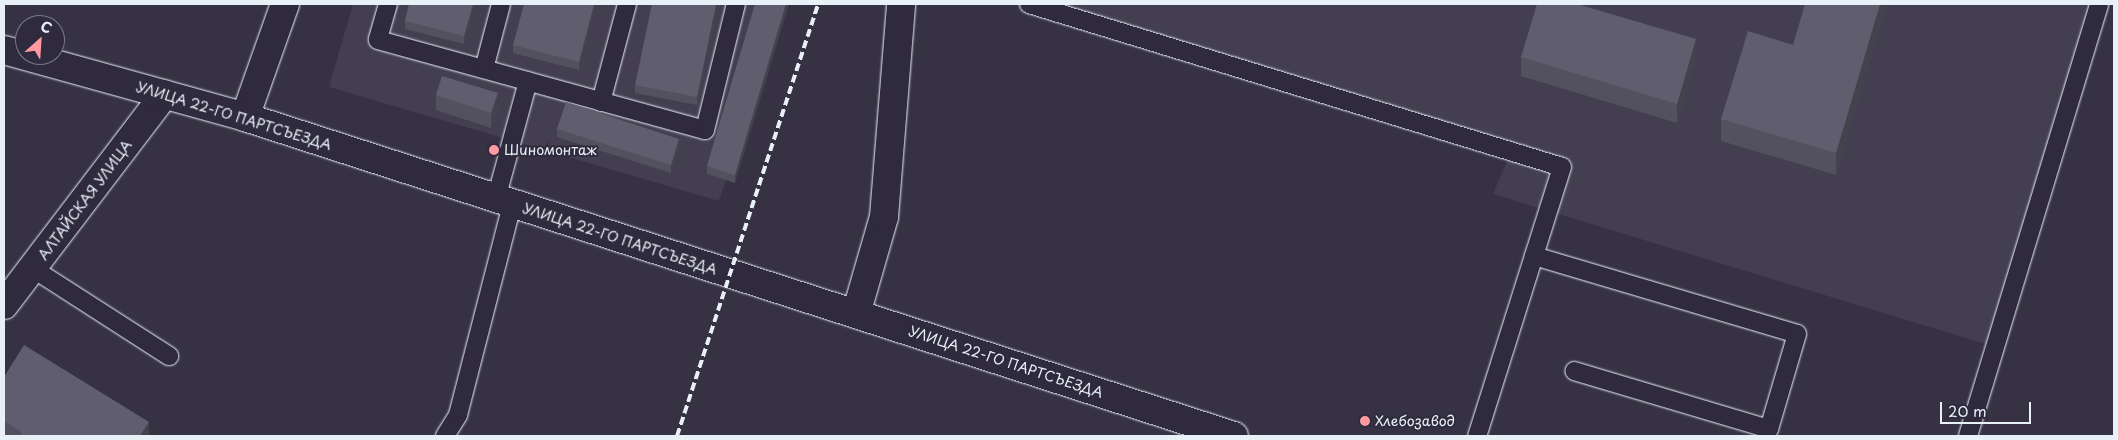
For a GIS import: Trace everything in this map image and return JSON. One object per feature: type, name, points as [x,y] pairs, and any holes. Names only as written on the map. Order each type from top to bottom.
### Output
[{"type":"main road","points":[[245,116],[285,4]]},
{"type":"main road","points":[[856,314],[884,218],[901,4]]},
{"type":"main road","name":"УЛИЦА 22-ГО ПАРТСЪЕЗДА","points":[[4,50],[245,116],[1234,436]]},
{"type":"main road","name":"АЛТАЙСКАЯ УЛИЦА","points":[[4,305],[165,94]]},
{"type":"lane","points":[[388,4],[378,40],[704,130],[736,4]]},
{"type":"lane","points":[[484,69],[500,4]]},
{"type":"lane","points":[[602,102],[627,4]]},
{"type":"lane","points":[[1029,4],[1562,167],[1477,436]]},
{"type":"lane","points":[[1968,436],[2099,4]]},
{"type":"lane","points":[[444,436],[458,415],[528,81]]},
{"type":"lane","points":[[1534,256],[1797,334],[1769,429],[1574,371]]},
{"type":"lane","points":[[32,268],[170,356]]},
{"type":"shaded area","points":[[353,4],[783,4],[719,201],[329,87]]},
{"type":"shaded area","points":[[1029,4],[2099,4],[1995,347],[1493,194],[1511,152]]},
{"type":"building","points":[[409,4],[473,4],[464,36],[405,21]]},
{"type":"building","points":[[524,4],[594,4],[579,62],[513,45]]},
{"type":"building","points":[[652,4],[716,4],[697,97],[635,85]]},
{"type":"building","points":[[755,4],[786,4],[735,175],[707,166]]},
{"type":"building","points":[[1537,4],[1577,4],[1696,39],[1677,104],[1521,57]]},
{"type":"building","points":[[1805,4],[1880,4],[1836,153],[1721,119],[1748,31],[1793,45]]},
{"type":"building","points":[[442,76],[498,93],[491,113],[436,95]]},
{"type":"building","points":[[566,102],[679,139],[671,165],[557,129]]},
{"type":"building","points":[[24,345],[149,422],[140,436],[19,436],[22,432],[4,421],[4,377]]},
{"type":"railway","points":[[677,436],[818,4]]},
{"type":"place","name":"Шиномонтаж","points":[[494,150]]},
{"type":"place","name":"Хлебозавод","points":[[1365,421]]}]
